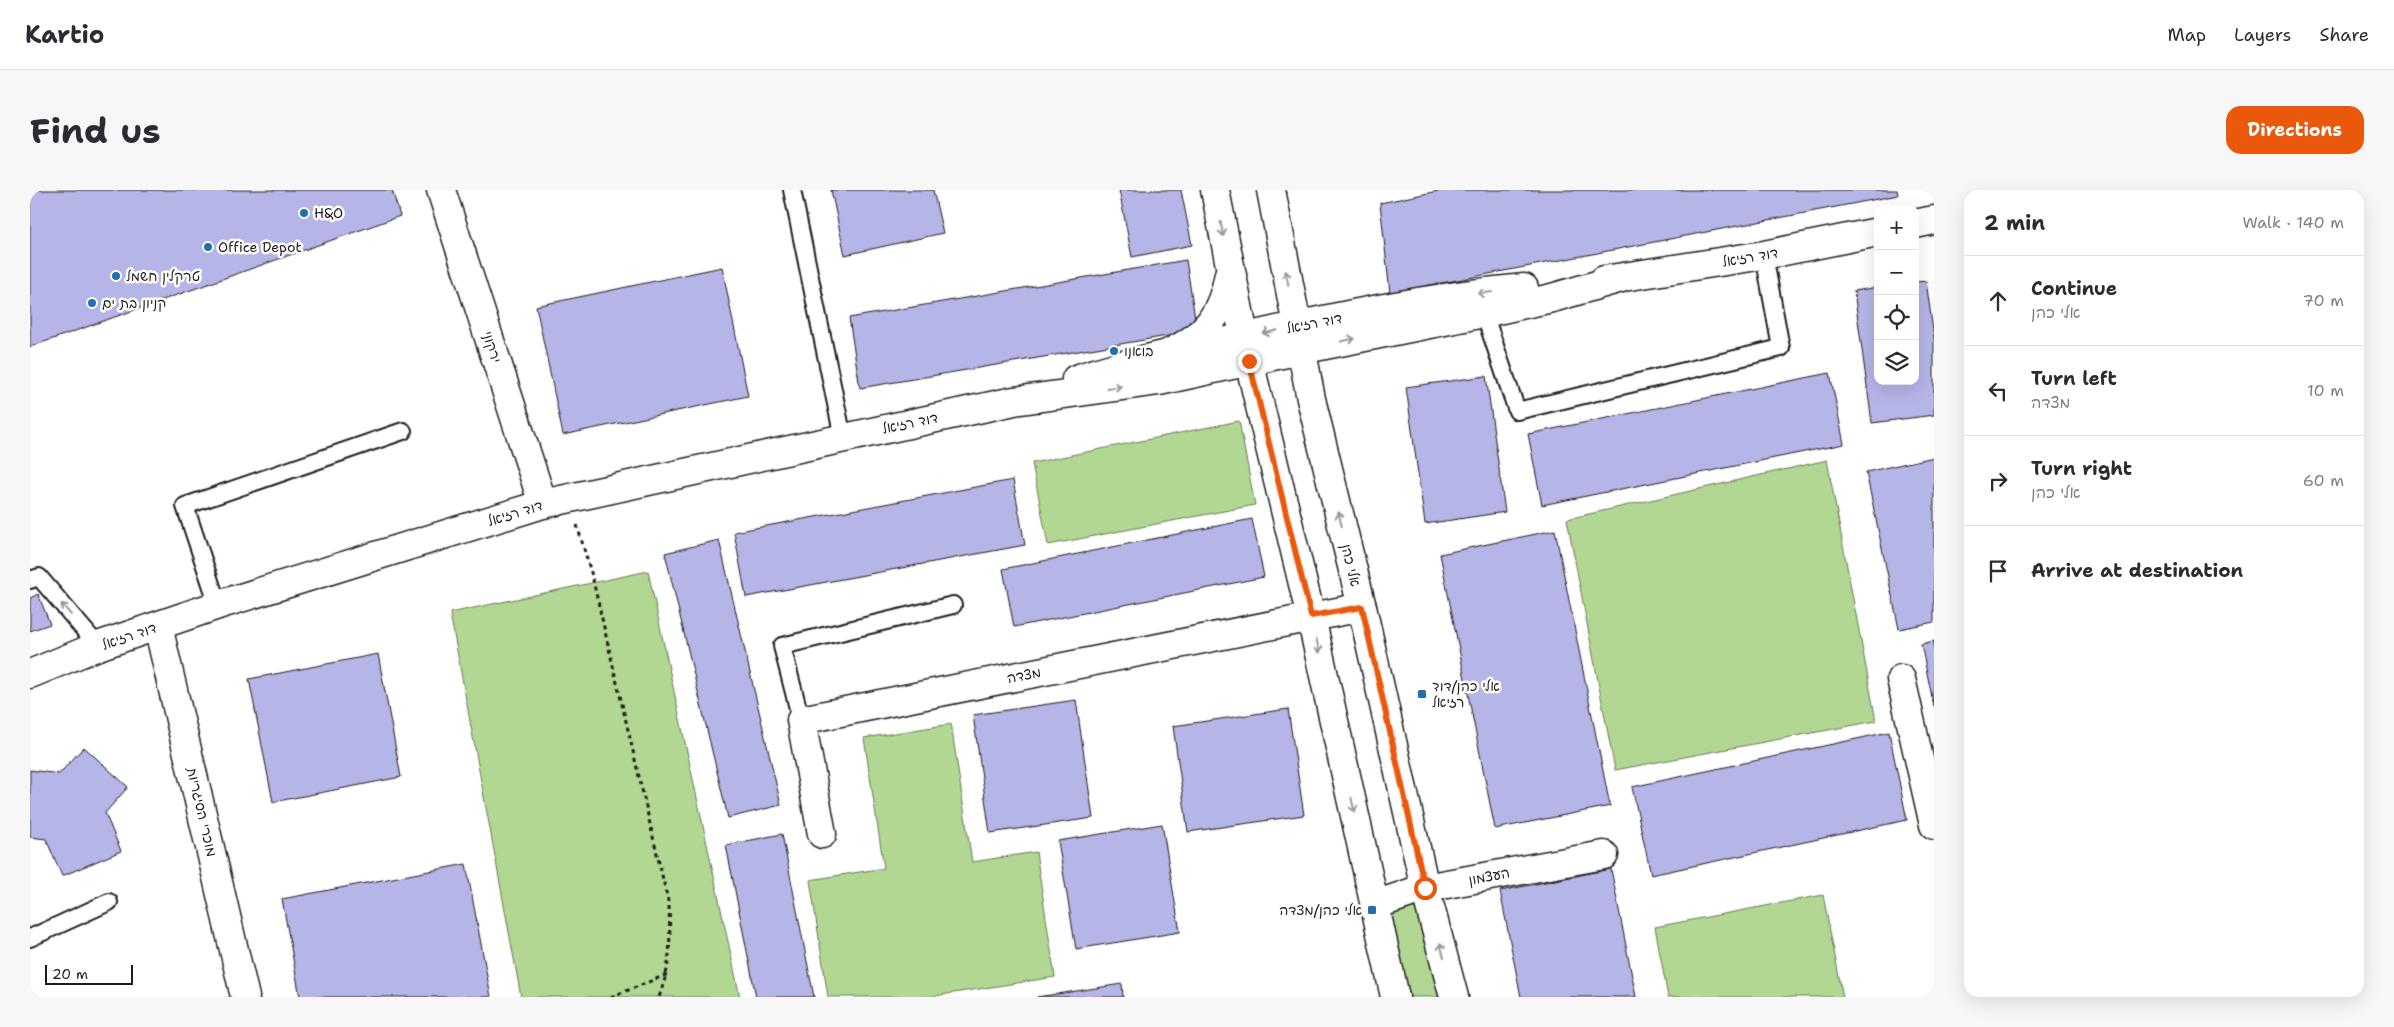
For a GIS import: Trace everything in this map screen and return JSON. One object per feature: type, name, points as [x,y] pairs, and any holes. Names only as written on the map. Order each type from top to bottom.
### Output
[{"type":"street","name":"ירקוני","points":[[441,190],[543,504]]},
{"type":"street","points":[[1215,190],[1246,349],[1311,616],[1395,997]]},
{"type":"street","name":"אלי כהן","points":[[1270,190],[1298,338],[1362,607],[1425,888],[1454,997]]},
{"type":"street","points":[[1919,223],[1934,220]]},
{"type":"street","name":"דוד רזיאל","points":[[1298,338],[1414,303],[1519,288],[1621,278],[1764,255],[1874,233]]},
{"type":"street","points":[[1169,353],[1197,337],[1215,316],[1224,298],[1230,268]]},
{"type":"street","name":"דוד רזיאל","points":[[30,674],[98,646],[218,605],[543,504],[1014,400],[1159,381],[1246,349],[1298,338],[1484,313],[1552,298],[1621,278]]},
{"type":"street","name":"דוד רזיאל","points":[[1014,400],[1085,376],[1169,353],[1246,349]]},
{"type":"street","name":"מצדה","points":[[801,720],[1362,607]]},
{"type":"street","name":"מוכרי הסיגריות","points":[[158,626],[245,997]]},
{"type":"street","points":[[1901,679],[1930,789],[1934,825]]},
{"type":"street","points":[[801,720],[822,834]]},
{"type":"street","name":"העצמון","points":[[1375,905],[1425,888],[1604,855]]},
{"type":"lane","points":[[792,190],[843,438]]},
{"type":"lane","points":[[1484,313],[1517,411],[1781,348],[1764,255]]},
{"type":"lane","points":[[218,605],[185,506],[403,431]]},
{"type":"lane","points":[[30,580],[39,577],[98,646]]},
{"type":"lane","points":[[801,720],[782,646],[953,605]]},
{"type":"lane","points":[[30,938],[109,902]]},
{"type":"path","points":[[592,576],[668,905],[670,942],[668,974],[660,997]]},
{"type":"path","points":[[611,997],[668,974]]},
{"type":"green space","points":[[1239,421],[1255,505],[1048,545],[1032,463]]},
{"type":"green space","points":[[1827,460],[1876,721],[1615,770],[1567,519]]},
{"type":"green space","points":[[648,571],[740,997],[521,997],[450,613]]},
{"type":"green space","points":[[951,724],[972,862],[1036,852],[1055,977],[928,997],[828,997],[810,880],[884,868],[864,738]]},
{"type":"green space","points":[[1425,888],[1454,997],[1395,997],[1375,905]]},
{"type":"green space","points":[[1823,895],[1843,997],[1668,997],[1655,927]]},
{"type":"building","name":"קניון בת ים","points":[[30,190],[392,190],[400,216],[30,347]]},
{"type":"building","points":[[831,190],[933,190],[943,233],[845,255]]},
{"type":"building","points":[[1119,190],[1181,190],[1192,245],[1132,257]]},
{"type":"building","points":[[1443,190],[1897,190],[1898,195],[1390,293],[1380,203]]},
{"type":"building","points":[[1186,260],[1197,331],[860,388],[849,318]]},
{"type":"building","points":[[722,267],[748,396],[563,435],[536,306]]},
{"type":"building","points":[[1926,281],[1934,338],[1934,415],[1872,423],[1854,291],[1874,288],[1874,385],[1919,385],[1919,282]]},
{"type":"building","points":[[1830,373],[1844,444],[1542,505],[1528,434]]},
{"type":"building","points":[[1486,376],[1505,512],[1425,524],[1406,387]]},
{"type":"building","points":[[1934,457],[1934,622],[1899,629],[1866,472]]},
{"type":"building","points":[[1013,480],[1025,545],[746,597],[734,532]]},
{"type":"building","points":[[1252,519],[1264,577],[1014,627],[1003,569]]},
{"type":"building","points":[[1555,530],[1610,806],[1495,829],[1440,554]]},
{"type":"building","points":[[719,540],[781,805],[728,818],[665,553]]},
{"type":"building","points":[[38,594],[50,624],[30,631],[30,598]]},
{"type":"building","points":[[1934,641],[1934,707],[1921,644]]},
{"type":"building","points":[[378,654],[401,777],[273,802],[249,679]]},
{"type":"building","points":[[1076,700],[1093,818],[990,833],[973,715]]},
{"type":"building","points":[[1288,709],[1304,815],[1188,832],[1173,726]]},
{"type":"building","points":[[1889,732],[1907,820],[1651,875],[1632,787]]},
{"type":"building","points":[[84,747],[128,787],[105,813],[121,851],[62,876],[46,839],[30,837],[30,770],[59,774]]},
{"type":"building","points":[[1162,824],[1180,932],[1076,949],[1058,841]]},
{"type":"building","points":[[782,834],[814,997],[756,997],[726,845]]},
{"type":"building","points":[[466,864],[491,997],[300,997],[282,899]]},
{"type":"building","points":[[1611,869],[1636,997],[1521,997],[1500,891]]},
{"type":"building","points":[[1122,984],[1123,997],[1037,997]]},
{"type":"place","name":"H&O","points":[[304,213]]},
{"type":"place","name":"Office Depot","points":[[208,247]]},
{"type":"place","name":"טרקלין חשמל","points":[[116,276]]},
{"type":"place","name":"קניון בת ים","points":[[92,303]]},
{"type":"place","name":"בואנו","points":[[1114,351]]},
{"type":"place","name":"אלי כהן/דוד רזיאל","points":[[1422,694]]},
{"type":"place","name":"אלי כהן/מצדה","points":[[1372,910]]},
{"type":"route","points":[[1249,361],[1311,616],[1362,607],[1425,888]]}]
